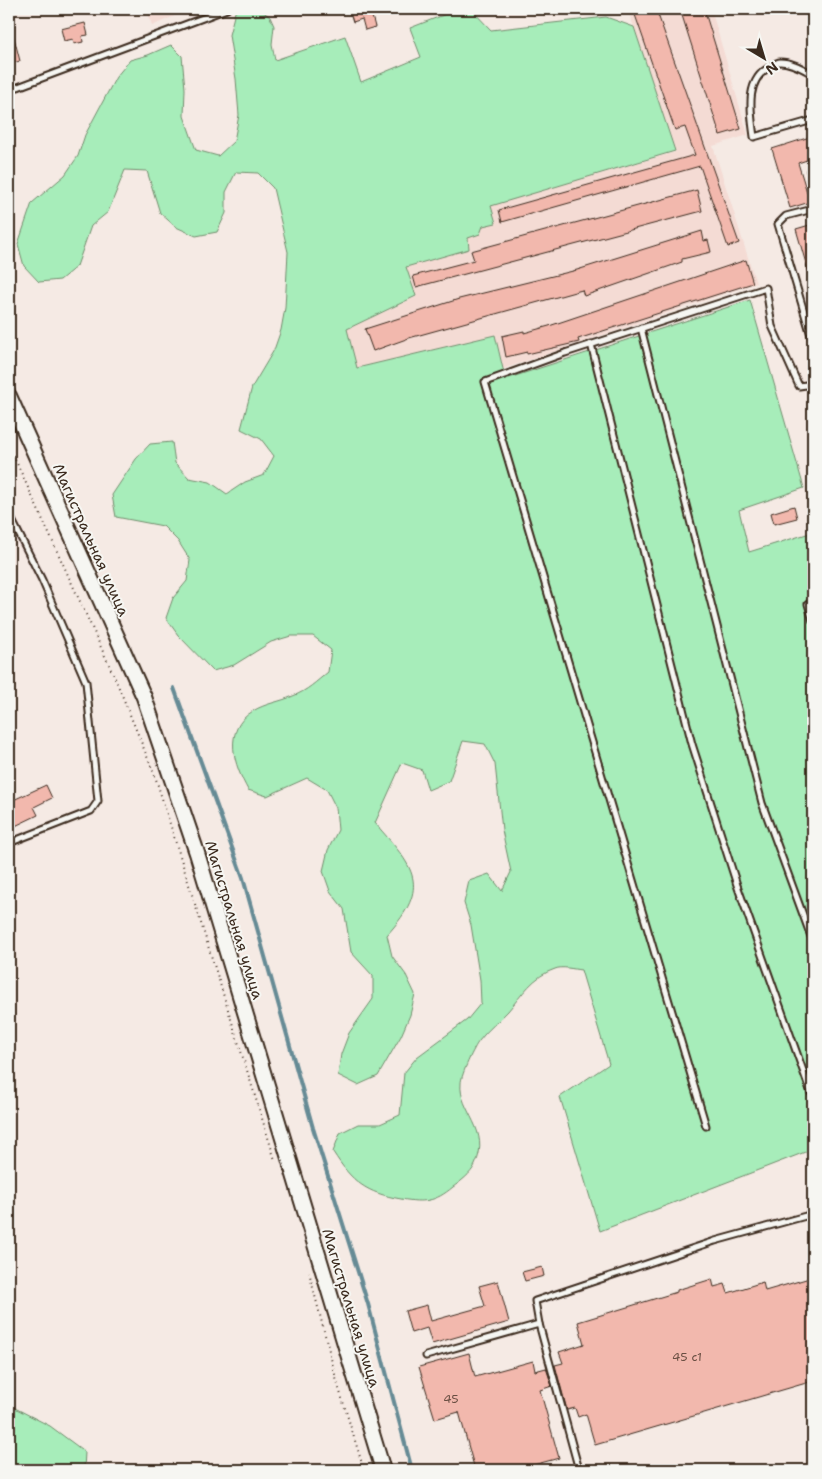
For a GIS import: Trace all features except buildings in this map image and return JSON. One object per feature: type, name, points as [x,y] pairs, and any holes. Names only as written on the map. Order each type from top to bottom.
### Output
[{"type":"main road","name":"Магистральная улица","points":[[9,396],[144,697],[156,730],[197,854],[383,1470]]},
{"type":"lane","points":[[18,86],[227,9]]},
{"type":"lane","points":[[813,74],[792,64],[778,62],[760,72],[752,87],[751,108],[754,137],[813,120]]},
{"type":"lane","points":[[813,170],[810,171],[813,183]]},
{"type":"lane","points":[[813,209],[786,216],[778,224],[813,342]]},
{"type":"lane","points":[[706,1126],[484,382],[591,344],[766,288],[772,326],[798,386],[813,384]]},
{"type":"lane","points":[[641,328],[762,803],[813,942]]},
{"type":"lane","points":[[591,344],[692,744],[736,885],[812,1093]]},
{"type":"lane","points":[[9,514],[42,580],[86,682],[98,800],[91,811],[9,843]]},
{"type":"lane","points":[[813,601],[808,604],[813,621]]},
{"type":"lane","points":[[579,1470],[534,1301],[716,1241],[813,1214]]},
{"type":"lane","points":[[426,1356],[539,1324]]},
{"type":"path","points":[[9,446],[99,644],[155,776],[275,1161]]},
{"type":"path","points":[[308,1268],[337,1382],[364,1470]]},
{"type":"shaded area","points":[[147,9],[190,9],[152,26]]},
{"type":"shaded area","points":[[628,9],[711,9],[748,135],[713,146],[756,283],[503,369],[495,335],[357,368],[347,329],[416,297],[406,267],[469,249],[468,238],[483,226],[490,206],[675,152]]},
{"type":"green space","points":[[240,9],[260,9],[270,17],[274,26],[272,44],[275,60],[345,36],[361,82],[421,57],[410,28],[459,9],[471,9],[491,30],[606,17],[634,27],[675,151],[491,206],[496,223],[483,226],[480,234],[468,238],[469,249],[406,267],[416,296],[347,329],[357,368],[495,335],[503,369],[509,378],[750,300],[804,488],[739,510],[749,552],[810,533],[813,574],[813,1149],[600,1231],[560,1097],[609,1064],[581,970],[561,968],[547,972],[534,981],[482,1037],[471,1055],[462,1079],[461,1093],[480,1141],[475,1165],[462,1180],[441,1196],[429,1200],[401,1199],[378,1193],[361,1184],[347,1171],[333,1152],[340,1133],[358,1124],[380,1124],[400,1115],[404,1073],[417,1057],[467,1020],[481,1003],[480,980],[471,925],[464,903],[469,881],[489,874],[502,891],[511,872],[502,830],[495,764],[485,744],[463,741],[449,781],[428,790],[422,770],[402,763],[375,823],[400,852],[408,865],[412,877],[413,889],[410,903],[387,935],[392,956],[406,975],[415,994],[410,1015],[401,1036],[378,1076],[358,1085],[338,1075],[341,1054],[349,1033],[373,999],[373,976],[351,952],[344,909],[330,891],[323,871],[328,850],[338,830],[336,808],[327,790],[307,778],[267,796],[248,790],[235,759],[234,748],[237,728],[243,719],[258,708],[298,694],[312,686],[328,672],[331,650],[313,636],[291,636],[271,642],[234,665],[213,671],[178,635],[166,618],[173,598],[187,581],[190,560],[178,541],[163,526],[116,517],[112,495],[136,459],[150,444],[172,442],[175,463],[189,478],[210,482],[227,494],[245,482],[264,475],[274,456],[261,439],[241,429],[252,387],[274,350],[281,330],[285,308],[288,252],[273,188],[258,173],[236,172],[226,192],[226,213],[217,232],[196,236],[176,227],[160,213],[147,171],[125,170],[108,212],[91,226],[77,266],[60,280],[39,282],[24,266],[18,244],[32,203],[65,175],[78,156],[85,135],[116,77],[130,60],[171,45],[182,56],[185,89],[184,116],[196,150],[218,156],[234,141],[239,115],[229,35],[235,12]]},
{"type":"green space","points":[[9,1405],[50,1426],[85,1452],[84,1470],[9,1470]]},
{"type":"waterway","points":[[174,688],[243,878],[313,1128],[368,1304],[412,1470]]}]
